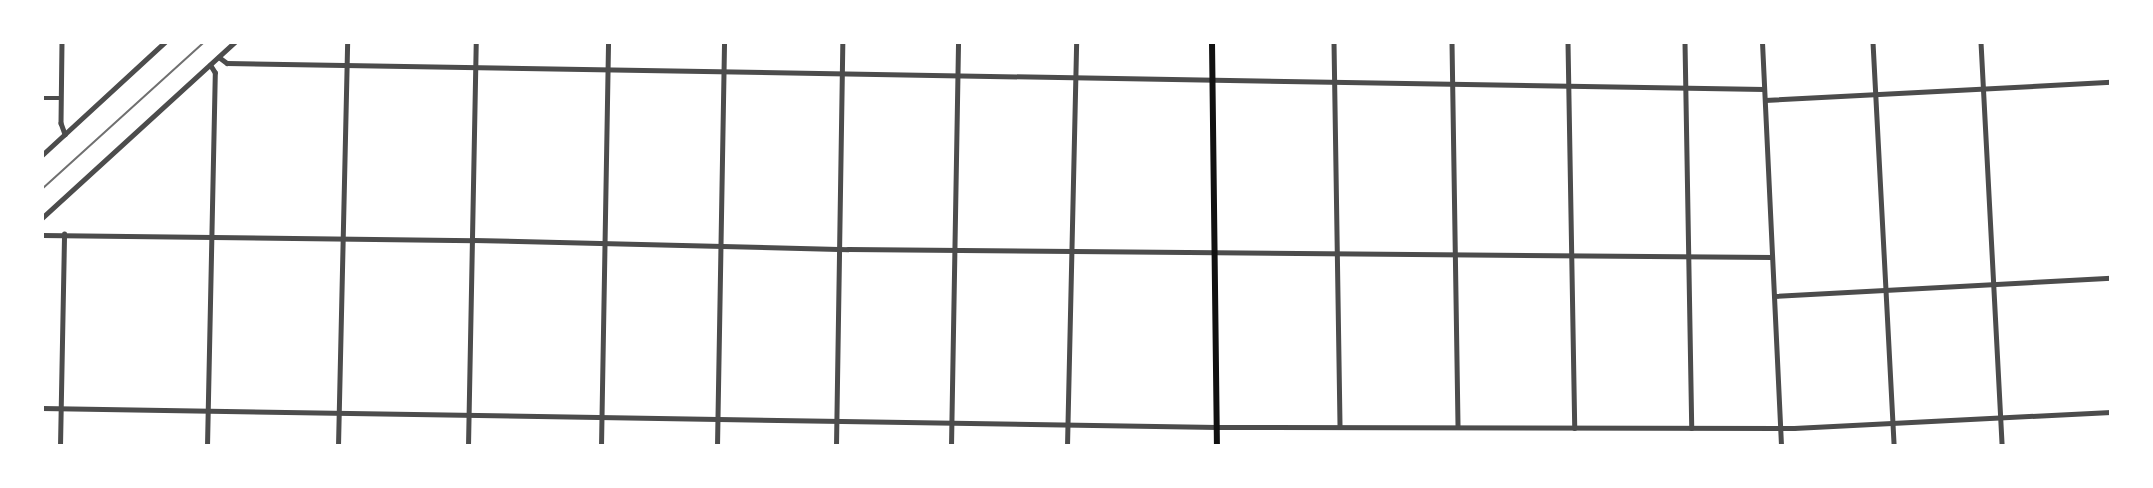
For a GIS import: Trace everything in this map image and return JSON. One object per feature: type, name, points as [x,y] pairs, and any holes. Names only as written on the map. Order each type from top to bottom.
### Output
[{"type":"main road","points":[[1212,42],[1217,446]]},
{"type":"street","points":[[62,42],[61,123],[66,134]]},
{"type":"street","points":[[42,156],[165,42]]},
{"type":"street","points":[[42,218],[235,42]]},
{"type":"street","points":[[338,446],[346,42]]},
{"type":"street","points":[[468,446],[474,240],[476,42]]},
{"type":"street","points":[[601,446],[608,42]]},
{"type":"street","points":[[717,446],[724,42]]},
{"type":"street","points":[[836,446],[837,248],[842,42]]},
{"type":"street","points":[[951,446],[958,42]]},
{"type":"street","points":[[1067,446],[1076,42]]},
{"type":"street","points":[[1334,42],[1340,427]]},
{"type":"street","points":[[1452,42],[1458,427]]},
{"type":"street","points":[[1568,42],[1575,428]]},
{"type":"street","points":[[1685,42],[1692,428]]},
{"type":"street","points":[[1762,42],[1781,446]]},
{"type":"street","points":[[1872,42],[1894,446]]},
{"type":"street","points":[[1981,42],[2002,446]]},
{"type":"street","points":[[219,57],[227,63],[1764,89]]},
{"type":"street","points":[[207,446],[215,73],[210,65]]},
{"type":"street","points":[[1765,100],[2111,81]]},
{"type":"street","points":[[42,98],[61,98]]},
{"type":"street","points":[[60,446],[64,234]]},
{"type":"street","points":[[42,235],[474,240],[837,248],[1772,257]]},
{"type":"street","points":[[1774,296],[2111,278]]},
{"type":"street","points":[[42,408],[1217,428],[1780,428],[2111,412]]},
{"type":"railway","points":[[42,189],[204,42]]}]
